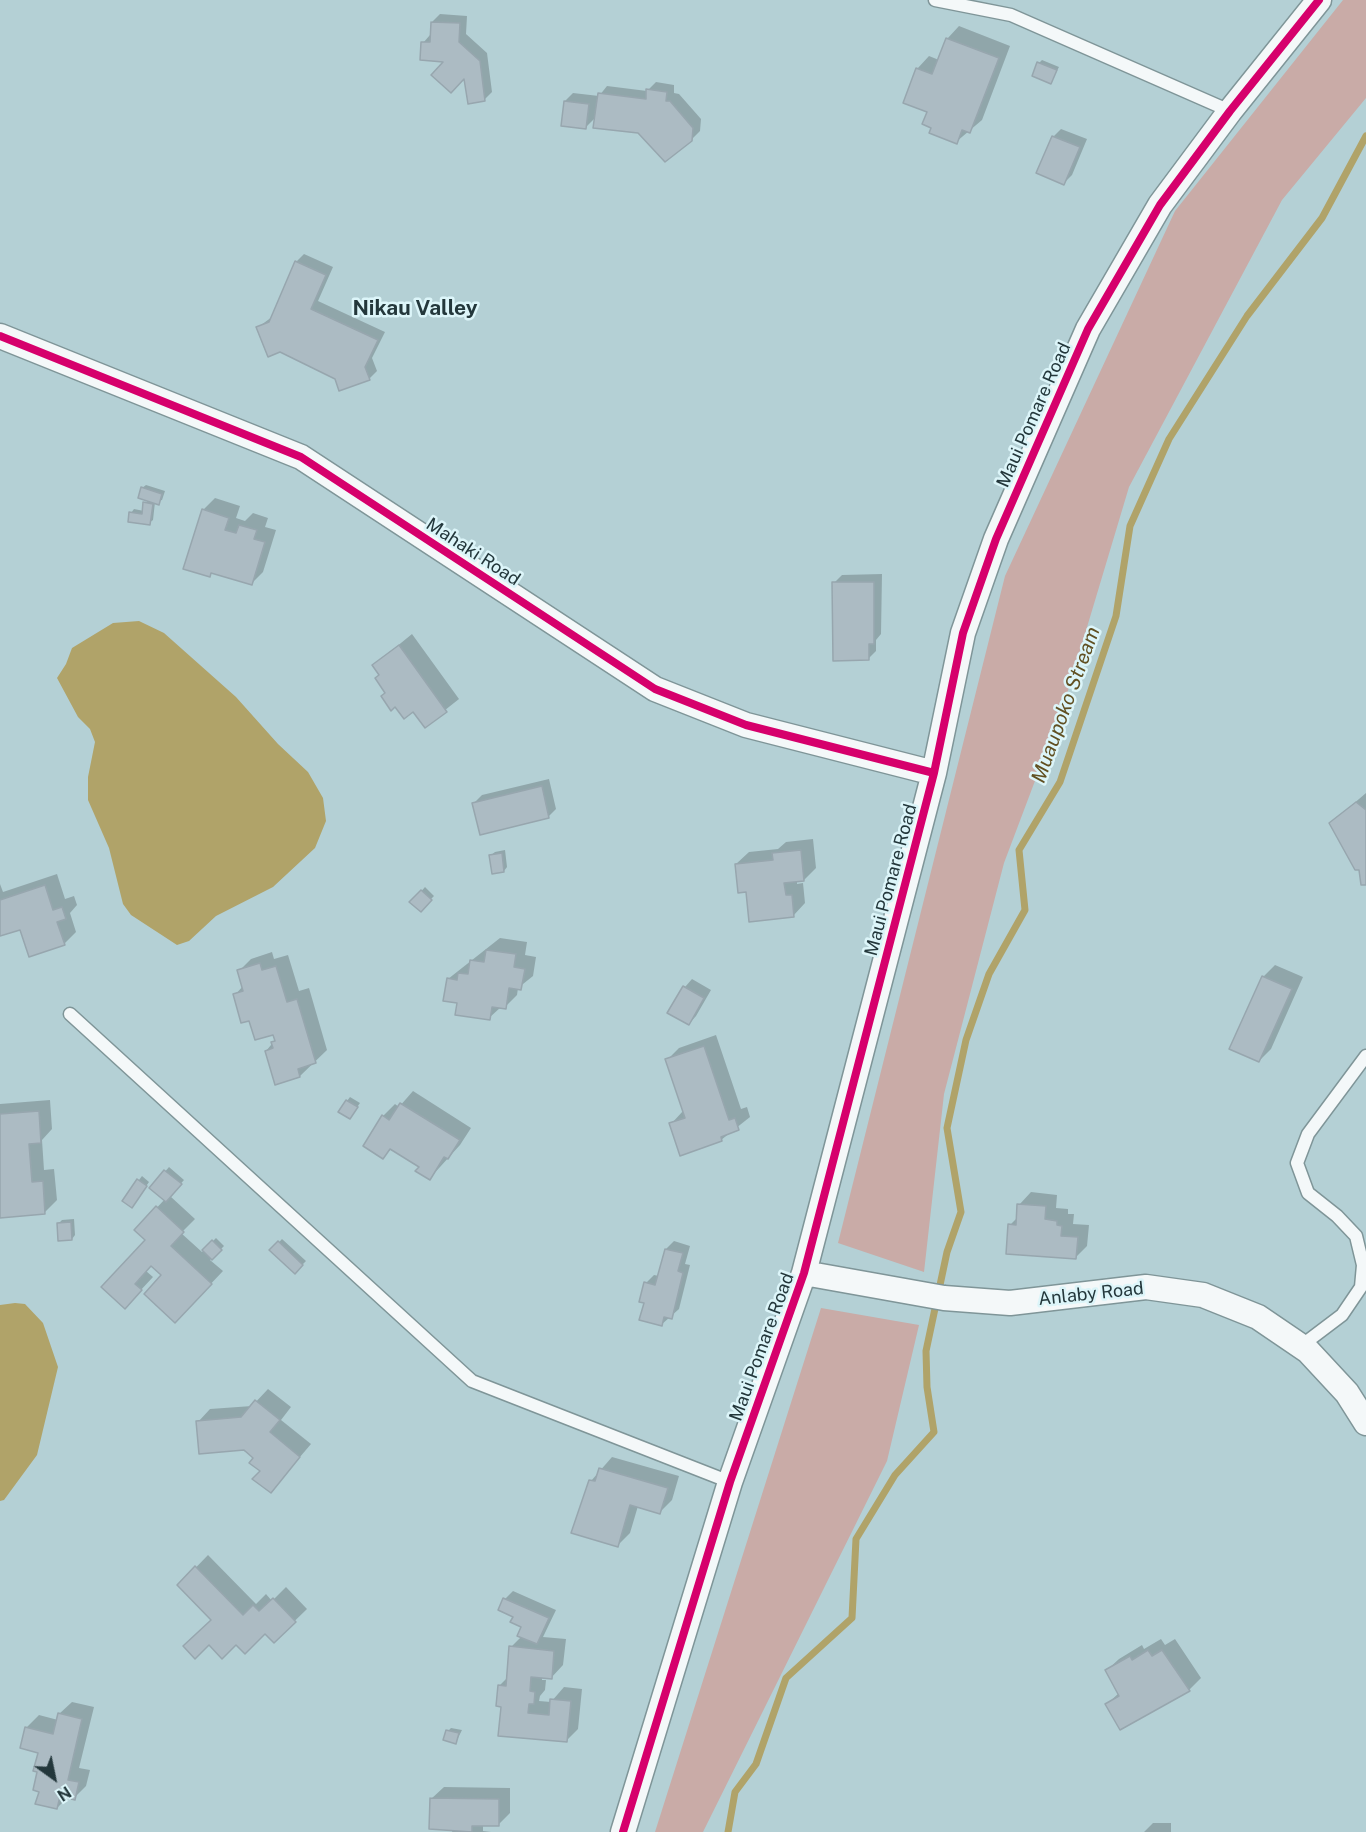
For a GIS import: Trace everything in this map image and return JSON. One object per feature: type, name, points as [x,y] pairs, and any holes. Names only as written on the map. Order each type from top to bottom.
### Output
[{"type":"street","name":"Maui Pomare Road","points":[[623,1832],[730,1482],[804,1273],[934,773],[963,633],[996,539],[1088,329],[1160,205],[1230,111],[1319,0]]},
{"type":"street","name":"Mahaki Road","points":[[0,336],[301,457],[655,689],[746,725],[934,773]]},
{"type":"street","name":"Anlaby Road","points":[[804,1273],[944,1298],[1010,1303],[1146,1287],[1203,1295],[1258,1317],[1300,1346],[1347,1393],[1366,1423]]},
{"type":"lane","points":[[935,0],[1011,15],[1230,111]]},
{"type":"lane","points":[[70,1014],[472,1381],[730,1482]]},
{"type":"lane","points":[[1300,1346],[1342,1315],[1361,1287],[1364,1265],[1356,1236],[1337,1216],[1308,1193],[1298,1163],[1308,1134],[1366,1056]]},
{"type":"shaded area","points":[[1343,0],[1366,0],[1366,98],[1282,200],[1129,487],[1064,704],[1004,863],[944,1094],[924,1272],[838,1243],[1005,576],[1175,211]]},
{"type":"shaded area","points":[[139,621],[164,633],[236,697],[278,744],[308,772],[323,798],[326,821],[315,848],[273,887],[216,916],[189,941],[177,945],[131,915],[123,904],[109,848],[88,800],[88,777],[95,742],[90,729],[78,717],[57,678],[72,648],[113,623]]},
{"type":"shaded area","points":[[25,1304],[43,1323],[58,1367],[37,1455],[4,1500],[0,1501],[0,1305]]},
{"type":"shaded area","points":[[821,1308],[919,1325],[887,1461],[703,1832],[655,1832]]},
{"type":"building","points":[[431,22],[460,23],[459,42],[480,61],[485,101],[468,104],[464,79],[451,93],[431,75],[443,62],[420,60],[421,42],[430,42]]},
{"type":"building","points":[[946,38],[999,58],[970,133],[962,130],[957,144],[929,133],[931,128],[922,124],[927,112],[903,103],[916,68],[932,74]]},
{"type":"building","points":[[1037,62],[1057,70],[1051,84],[1032,76]]},
{"type":"building","points":[[646,89],[667,92],[666,101],[670,101],[693,128],[692,141],[665,162],[638,133],[593,128],[598,93],[646,99]]},
{"type":"building","points":[[564,101],[589,104],[586,129],[561,126]]},
{"type":"building","points":[[1052,136],[1080,147],[1064,185],[1036,173]]},
{"type":"building","points":[[295,261],[326,275],[311,309],[378,340],[365,367],[370,380],[339,391],[335,379],[280,352],[268,357],[256,327],[269,322]]},
{"type":"building","points":[[141,487],[162,494],[159,505],[138,498]]},
{"type":"building","points":[[143,502],[153,504],[150,525],[128,522],[129,512],[142,514]]},
{"type":"building","points":[[202,509],[229,518],[225,530],[236,533],[239,525],[257,530],[254,539],[265,542],[252,585],[211,573],[210,577],[183,569]]},
{"type":"building","points":[[832,582],[874,582],[874,644],[869,644],[869,660],[833,661]]},
{"type":"building","points":[[399,645],[447,712],[425,728],[413,712],[404,719],[395,707],[391,711],[381,696],[385,693],[375,678],[379,675],[372,665]]},
{"type":"building","points":[[542,786],[549,818],[480,835],[472,803]]},
{"type":"building","points":[[1356,802],[1366,810],[1366,885],[1361,885],[1359,870],[1355,870],[1329,823]]},
{"type":"building","points":[[801,850],[804,881],[784,883],[786,895],[792,895],[794,917],[749,922],[746,892],[738,893],[735,864],[773,860],[772,853]]},
{"type":"building","points":[[502,853],[504,872],[492,874],[489,855]]},
{"type":"building","points":[[45,885],[53,910],[62,907],[66,919],[57,922],[65,945],[29,957],[20,930],[0,936],[0,900]]},
{"type":"building","points":[[421,890],[432,900],[421,912],[409,902]]},
{"type":"building","points":[[486,950],[516,954],[514,967],[525,969],[521,990],[509,988],[506,1009],[492,1007],[490,1020],[455,1015],[457,1003],[443,1001],[447,978],[457,980],[458,973],[468,974],[470,960],[484,962]]},
{"type":"building","points":[[260,963],[262,970],[276,966],[287,1002],[297,999],[316,1063],[298,1069],[300,1077],[275,1085],[265,1051],[273,1048],[271,1042],[275,1041],[273,1035],[255,1040],[249,1021],[241,1023],[233,994],[243,991],[237,970]]},
{"type":"building","points":[[1262,976],[1292,989],[1259,1062],[1229,1049]]},
{"type":"building","points":[[683,986],[704,998],[689,1025],[667,1013]]},
{"type":"building","points":[[704,1046],[729,1120],[735,1118],[739,1130],[721,1137],[722,1141],[680,1156],[669,1123],[685,1118],[665,1059]]},
{"type":"building","points":[[346,1100],[358,1107],[350,1119],[338,1112]]},
{"type":"building","points":[[400,1103],[460,1140],[448,1159],[444,1157],[430,1180],[415,1171],[419,1167],[390,1149],[383,1159],[363,1146],[382,1115],[389,1120]]},
{"type":"building","points":[[39,1111],[41,1143],[29,1144],[32,1182],[43,1181],[45,1214],[0,1218],[0,1114]]},
{"type":"building","points":[[164,1170],[182,1184],[166,1202],[149,1188]]},
{"type":"building","points":[[137,1179],[147,1186],[132,1208],[122,1201]]},
{"type":"building","points":[[1017,1204],[1046,1206],[1045,1219],[1057,1221],[1057,1225],[1062,1226],[1061,1236],[1078,1237],[1076,1259],[1006,1254],[1008,1224],[1016,1225]]},
{"type":"building","points":[[156,1206],[184,1232],[171,1246],[212,1284],[175,1323],[144,1294],[161,1275],[151,1266],[135,1284],[142,1290],[125,1309],[101,1287],[145,1240],[134,1230]]},
{"type":"building","points":[[71,1222],[72,1240],[58,1241],[57,1223]]},
{"type":"building","points":[[212,1240],[222,1250],[212,1260],[202,1250]]},
{"type":"building","points":[[278,1241],[303,1265],[295,1274],[269,1250]]},
{"type":"building","points":[[665,1249],[683,1253],[678,1271],[683,1273],[672,1319],[664,1317],[662,1326],[639,1320],[644,1303],[639,1302],[644,1282],[655,1285]]},
{"type":"building","points":[[255,1400],[280,1420],[270,1432],[300,1457],[271,1493],[252,1479],[260,1471],[249,1463],[253,1458],[244,1450],[199,1454],[196,1421],[241,1417]]},
{"type":"building","points":[[599,1468],[668,1488],[660,1514],[630,1505],[618,1547],[571,1533],[589,1480],[595,1481]]},
{"type":"building","points":[[195,1566],[243,1615],[253,1605],[259,1611],[273,1598],[296,1622],[274,1643],[265,1634],[245,1654],[236,1645],[222,1659],[209,1645],[195,1659],[183,1646],[211,1620],[177,1585]]},
{"type":"building","points":[[503,1598],[549,1618],[537,1644],[517,1636],[521,1627],[510,1622],[513,1617],[498,1610]]},
{"type":"building","points":[[509,1646],[554,1651],[552,1679],[531,1677],[530,1691],[535,1692],[534,1704],[529,1704],[528,1713],[549,1715],[550,1699],[571,1701],[567,1742],[498,1736],[501,1707],[496,1706],[498,1685],[506,1686]]},
{"type":"building","points":[[1148,1650],[1152,1656],[1162,1650],[1190,1691],[1120,1730],[1105,1704],[1119,1696],[1105,1670],[1130,1656],[1132,1660]]},
{"type":"building","points":[[58,1713],[82,1719],[68,1780],[79,1782],[75,1800],[60,1796],[57,1809],[35,1804],[39,1792],[33,1790],[37,1772],[33,1771],[38,1753],[20,1748],[25,1727],[53,1734]]},
{"type":"building","points":[[446,1730],[459,1733],[456,1744],[443,1740]]},
{"type":"building","points":[[430,1798],[499,1799],[499,1826],[472,1826],[472,1832],[429,1829]]},
{"type":"waterway","name":"Muaupoko Stream","points":[[728,1832],[735,1792],[756,1764],[786,1678],[852,1618],[856,1539],[895,1475],[934,1432],[927,1387],[926,1351],[947,1252],[961,1212],[947,1128],[966,1040],[989,974],[1025,910],[1019,850],[1060,782],[1116,616],[1130,526],[1169,439],[1247,316],[1322,218],[1366,136]]},
{"type":"cycle path","points":[[623,1832],[730,1482],[804,1273],[934,773],[963,633],[996,539],[1088,329],[1160,205],[1230,111],[1319,0]]},
{"type":"cycle path","points":[[0,336],[301,457],[655,689],[746,725],[934,773]]},
{"type":"district","name":"Nikau Valley","points":[[415,309]]}]
